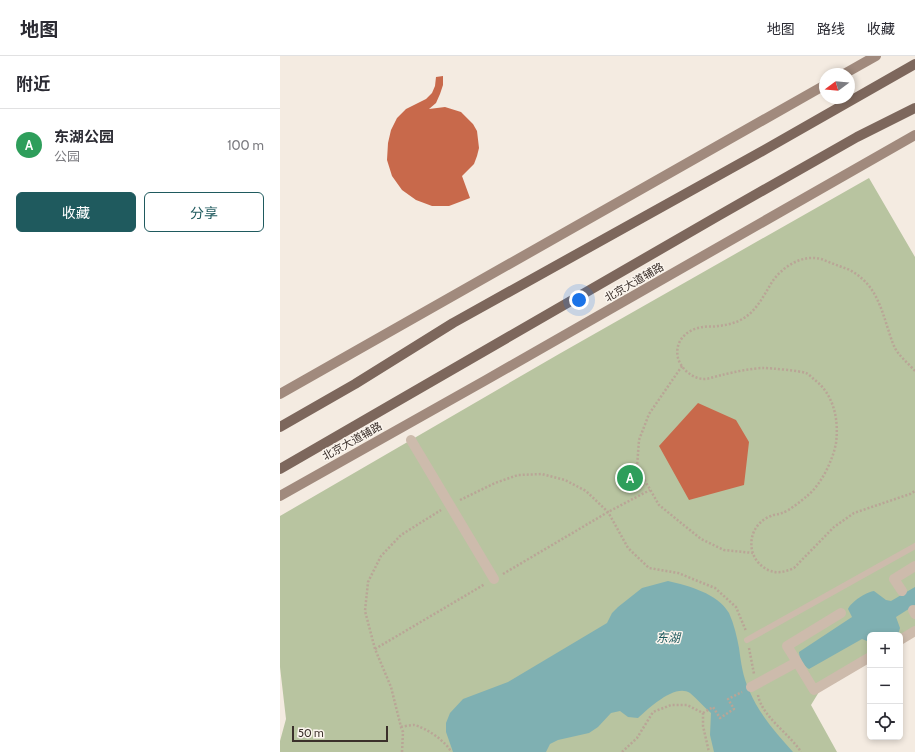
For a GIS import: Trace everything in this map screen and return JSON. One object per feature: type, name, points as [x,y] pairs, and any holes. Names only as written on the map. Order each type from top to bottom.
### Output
[{"type":"main road","points":[[855,68],[876,56]]},
{"type":"main road","points":[[280,426],[355,384],[453,323],[752,157],[915,64]]},
{"type":"main road","points":[[280,394],[819,88]]},
{"type":"main road","points":[[280,469],[788,176],[857,137],[915,108]]},
{"type":"main road","name":"北京大道辅路","points":[[280,496],[915,135]]},
{"type":"street","points":[[411,440],[494,579]]},
{"type":"street","points":[[902,591],[894,578],[915,566]]},
{"type":"street","points":[[841,613],[787,646],[814,690],[867,659]]},
{"type":"street","points":[[903,638],[915,631]]},
{"type":"street","points":[[754,686],[797,662]]},
{"type":"lane","points":[[747,640],[915,546]]},
{"type":"path","points":[[915,370],[894,346],[878,298],[867,283],[853,272],[820,259],[807,259],[794,262],[782,270],[773,280],[756,308],[744,318],[730,324],[716,327],[705,326],[694,329],[684,334],[680,341],[678,350],[678,358],[682,366],[691,375],[703,379],[764,368],[806,373],[822,385],[832,402],[837,422],[836,444],[828,469],[809,495],[782,514],[772,515],[757,526],[751,544],[752,553],[762,567],[778,573],[786,572],[800,563],[834,527],[854,513],[915,491]]},
{"type":"path","points":[[682,366],[649,414],[639,440],[637,467],[659,505],[701,539],[724,550],[752,553]]},
{"type":"path","points":[[402,752],[402,727],[391,687],[375,649],[365,611],[368,582],[381,556],[401,535],[449,505],[496,483],[518,475],[542,474],[565,480],[586,491],[608,512],[628,548],[650,568],[678,573],[715,588],[736,607],[746,631],[754,686],[759,701],[774,722],[796,744],[801,752]]},
{"type":"path","points":[[608,512],[650,490]]},
{"type":"path","points":[[703,713],[713,707],[720,718],[734,709],[728,699],[754,686]]},
{"type":"path","points":[[622,752],[637,738],[652,712],[671,705],[687,705],[703,713]]},
{"type":"path","points":[[703,713],[703,726],[709,752]]},
{"type":"path","points":[[402,727],[414,725],[426,730],[445,743],[451,752]]},
{"type":"green space","points":[[869,178],[915,257],[915,633],[903,635],[903,632],[867,632],[867,661],[822,687],[811,705],[837,752],[280,752],[280,741],[286,719],[280,667],[280,516],[559,354]]},
{"type":"water","name":"东湖","points":[[668,581],[702,591],[710,595],[724,606],[729,613],[735,630],[742,670],[753,699],[774,730],[793,752],[714,752],[710,735],[711,713],[690,693],[677,691],[662,698],[638,718],[628,717],[620,711],[611,713],[598,727],[589,733],[558,740],[550,744],[546,752],[453,752],[446,732],[446,723],[450,713],[463,699],[508,682],[607,623],[612,613],[618,607],[642,588]]},
{"type":"water","points":[[915,587],[915,605],[896,617],[900,628],[899,632],[867,632],[867,641],[862,639],[809,669],[807,668],[800,657],[799,652],[852,617],[848,609],[852,603],[867,593],[874,591],[886,600],[891,601]]},
{"type":"building","points":[[443,76],[443,85],[440,94],[436,103],[429,109],[445,107],[461,112],[473,124],[477,131],[479,148],[474,164],[462,176],[470,198],[449,206],[432,206],[416,200],[402,190],[392,176],[387,160],[388,143],[391,130],[397,118],[406,109],[426,99],[432,93],[435,86],[436,77]]},
{"type":"building","points":[[698,403],[736,420],[749,442],[744,485],[689,500],[659,446]]},
{"type":"place","name":"东湖公园","points":[[630,478]]}]
